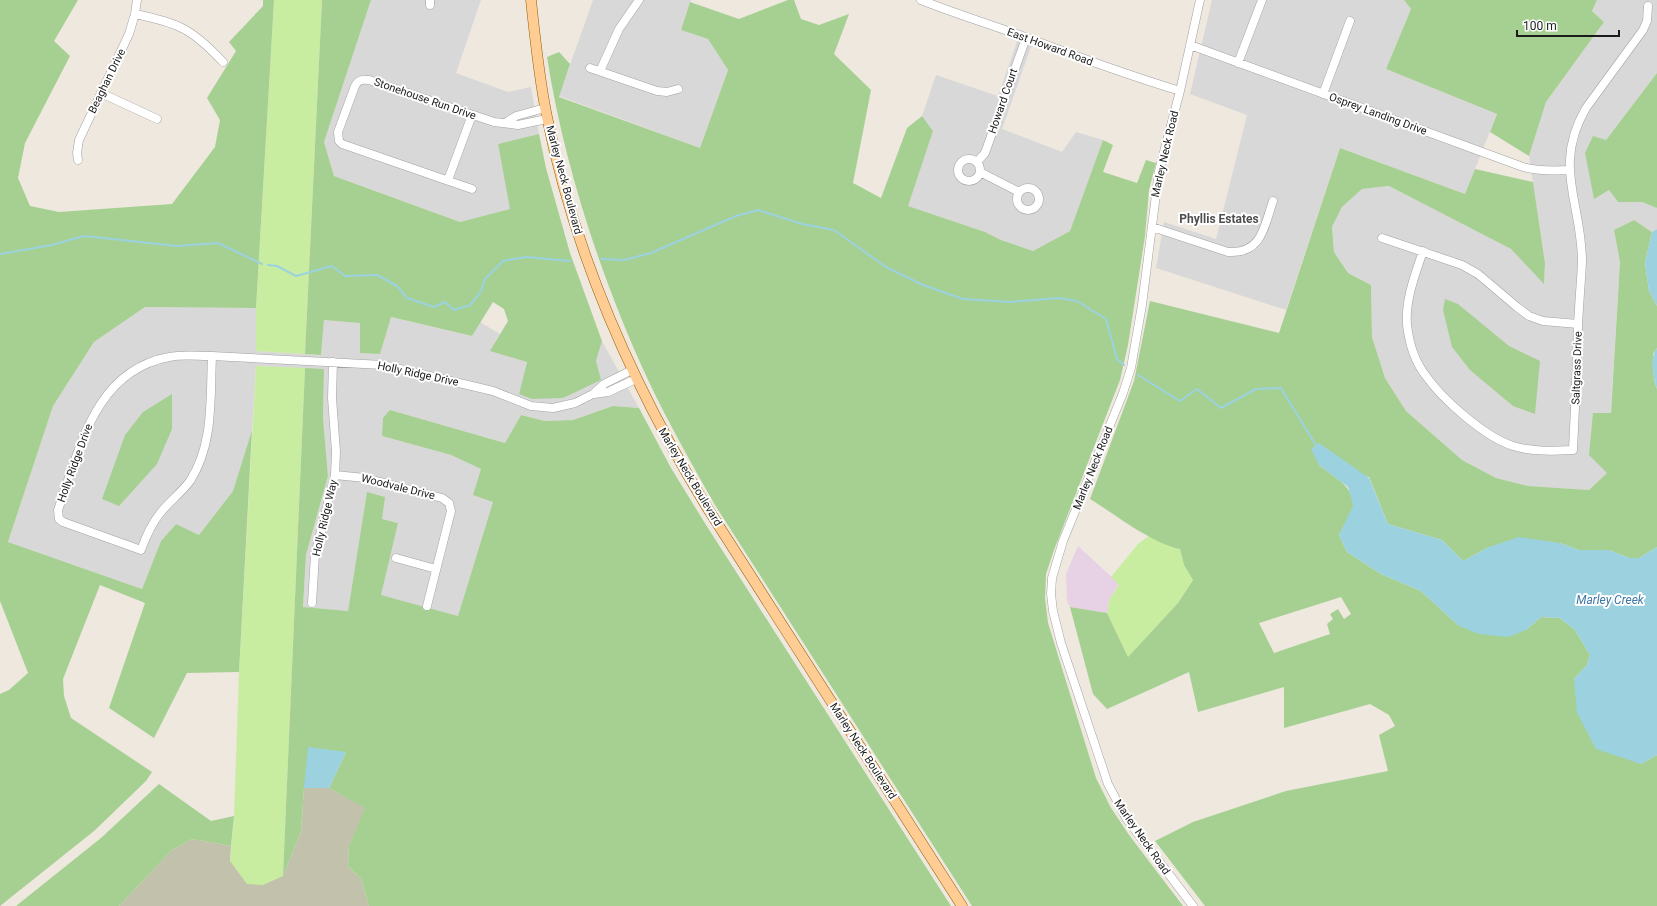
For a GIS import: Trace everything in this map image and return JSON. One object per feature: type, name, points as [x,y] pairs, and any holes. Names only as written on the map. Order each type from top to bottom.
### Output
[{"type":"main road","name":"Marley Neck Boulevard","points":[[531,0],[536,50],[547,119],[569,205],[595,283],[634,374],[670,445],[708,509],[962,906]]},
{"type":"street","name":"Beaghan Drive","points":[[78,160],[77,153],[79,140],[123,49],[136,14],[137,0]]},
{"type":"street","points":[[600,71],[619,29],[639,0]]},
{"type":"street","name":"East Howard Road","points":[[921,0],[952,13],[1120,72],[1180,91]]},
{"type":"street","name":"Marley Neck Road","points":[[1193,906],[1126,818],[1108,784],[1061,643],[1053,611],[1051,594],[1052,578],[1063,541],[1123,393],[1131,368],[1142,305],[1159,171],[1180,91],[1200,0]]},
{"type":"street","points":[[1238,63],[1262,0]]},
{"type":"street","name":"Saltgrass Drive","points":[[1423,251],[1407,306],[1407,324],[1410,342],[1416,359],[1425,375],[1436,389],[1482,430],[1497,439],[1513,446],[1530,450],[1573,450],[1582,250],[1569,170],[1569,154],[1578,121],[1643,30],[1647,21],[1648,6]]},
{"type":"street","points":[[136,14],[165,20],[187,30],[208,46],[223,62]]},
{"type":"street","points":[[1323,94],[1350,21]]},
{"type":"street","name":"Howard Court","points":[[977,162],[985,153],[1026,38]]},
{"type":"street","name":"Osprey Landing Drive","points":[[1190,45],[1523,167],[1534,170],[1549,171],[1569,170]]},
{"type":"street","points":[[590,68],[657,91],[667,92],[678,89]]},
{"type":"street","name":"Stonehouse Run Drive","points":[[472,189],[342,144],[339,141],[338,132],[355,86],[361,80],[369,80],[494,122],[505,122],[518,125],[547,119]]},
{"type":"street","points":[[101,93],[157,120]]},
{"type":"street","points":[[505,122],[516,116],[545,108]]},
{"type":"street","points":[[448,180],[472,115]]},
{"type":"street","points":[[972,159],[977,162],[980,167],[980,172],[978,177],[973,181],[968,182],[959,176],[957,170],[962,161],[972,159]]},
{"type":"street","points":[[980,172],[1019,192]]},
{"type":"street","points":[[1152,227],[1228,252],[1248,250],[1256,244],[1261,236],[1273,201]]},
{"type":"street","points":[[1382,238],[1462,265],[1478,274],[1530,316],[1543,320],[1578,324]]},
{"type":"street","name":"Holly Ridge Drive","points":[[212,356],[206,446],[190,481],[154,521],[141,550],[63,522],[60,519],[58,510],[88,427],[95,412],[113,386],[126,376],[153,362],[168,357],[212,356],[370,364],[401,368],[493,391],[531,406],[542,408],[564,406],[593,394],[604,384],[634,374]]},
{"type":"street","name":"Holly Ridge Way","points":[[312,603],[315,555],[333,489],[335,475],[336,452],[332,398],[333,362]]},
{"type":"street","name":"Woodvale Drive","points":[[335,475],[365,478],[446,500],[451,507],[427,606]]},
{"type":"street","points":[[396,558],[436,569]]},
{"type":"shaded area","points":[[371,0],[481,0],[456,73],[508,92],[531,87],[539,134],[498,144],[511,209],[460,222],[334,176],[324,142]]},
{"type":"shaded area","points":[[593,0],[691,0],[681,30],[708,39],[728,70],[700,148],[559,96]]},
{"type":"shaded area","points":[[1212,0],[1404,0],[1411,9],[1386,69],[1497,114],[1465,194],[1340,148],[1286,310],[1156,268],[1164,222],[1216,239],[1247,115],[1190,94]]},
{"type":"shaded area","points":[[1597,0],[1657,0],[1657,73],[1606,140],[1609,190],[1618,202],[1642,202],[1657,208],[1657,229],[1652,232],[1634,220],[1614,230],[1620,262],[1607,473],[1589,490],[1528,486],[1496,478],[1462,460],[1406,411],[1385,378],[1372,337],[1371,285],[1348,273],[1334,252],[1332,227],[1342,207],[1362,189],[1389,186],[1511,249],[1544,283],[1545,263],[1529,156],[1546,102],[1604,22],[1592,11]]},
{"type":"shaded area","points":[[1018,39],[1032,44],[1002,129],[1062,152],[1076,132],[1103,140],[1070,231],[1033,251],[1001,240],[985,232],[907,206],[933,131],[922,116],[936,75],[998,96]]},
{"type":"shaded area","points":[[145,307],[256,308],[256,351],[321,355],[324,320],[361,323],[380,354],[390,317],[472,336],[480,322],[500,334],[491,351],[527,361],[519,394],[596,361],[602,341],[639,408],[613,406],[573,420],[545,421],[521,415],[505,443],[390,410],[382,436],[451,455],[481,469],[493,502],[458,616],[380,595],[398,523],[381,519],[367,493],[348,611],[303,607],[306,555],[328,476],[323,418],[324,370],[256,366],[252,430],[233,491],[199,535],[176,524],[161,541],[142,589],[8,542],[53,406],[94,342]]},
{"type":"shaded area","points":[[1078,546],[1119,584],[1110,598],[1107,613],[1070,607],[1067,601],[1066,574]]},
{"type":"shaded area","points":[[304,788],[329,788],[366,808],[349,846],[348,866],[361,879],[369,906],[119,906],[172,850],[192,839],[231,846],[230,861],[283,876],[301,831]]},
{"type":"green space","points":[[0,0],[78,0],[54,41],[70,56],[25,143],[18,178],[30,206],[59,212],[172,204],[215,147],[220,120],[207,98],[236,51],[229,42],[263,6],[263,0],[274,0],[256,308],[145,307],[94,342],[53,406],[8,542],[142,589],[161,541],[176,524],[199,535],[233,491],[252,430],[239,672],[187,673],[154,738],[109,708],[145,603],[100,585],[63,679],[64,696],[71,718],[152,772],[146,781],[94,831],[0,906],[0,694],[9,690],[28,673],[0,601]]},
{"type":"green space","points":[[274,0],[322,0],[305,354],[256,351],[256,308]]},
{"type":"green space","points":[[322,0],[371,0],[324,142],[334,176],[460,222],[510,209],[498,144],[539,134],[546,168],[570,253],[602,341],[596,361],[601,380],[563,398],[532,399],[519,394],[527,362],[490,351],[508,321],[504,309],[493,302],[472,336],[391,317],[380,354],[360,353],[360,323],[324,320],[321,355],[305,354]]},
{"type":"green space","points":[[788,0],[794,0],[801,19],[819,25],[849,14],[834,54],[871,90],[853,183],[881,198],[907,128],[922,116],[933,131],[908,206],[985,232],[1001,240],[1033,251],[1070,231],[1103,140],[1113,145],[1103,172],[1137,183],[1146,160],[1156,163],[1149,190],[1145,236],[1128,345],[1120,380],[1054,550],[1046,574],[1045,598],[1048,623],[1096,778],[1111,808],[1129,835],[1183,906],[972,906],[715,505],[649,382],[632,344],[601,264],[574,181],[554,98],[547,57],[559,52],[570,64],[559,97],[700,148],[728,70],[708,39],[681,30],[690,2],[739,19]]},
{"type":"green space","points":[[1404,0],[1597,0],[1592,11],[1604,22],[1546,102],[1529,156],[1490,132],[1497,114],[1386,69],[1411,9]]},
{"type":"green space","points":[[1657,73],[1657,208],[1642,202],[1618,202],[1609,190],[1594,199],[1585,153],[1593,136],[1606,140]]},
{"type":"green space","points":[[1340,148],[1465,194],[1475,169],[1533,182],[1545,263],[1544,284],[1511,249],[1389,186],[1362,189],[1342,207],[1332,227],[1334,252],[1348,273],[1371,285],[1372,337],[1385,378],[1406,411],[1462,460],[1496,478],[1528,486],[1589,490],[1607,473],[1589,455],[1593,413],[1611,413],[1620,262],[1614,230],[1634,220],[1652,232],[1645,263],[1649,291],[1657,306],[1657,348],[1653,354],[1654,380],[1657,389],[1657,547],[1639,558],[1629,558],[1609,550],[1579,550],[1560,543],[1489,547],[1463,561],[1442,540],[1388,524],[1369,477],[1319,465],[1342,482],[1351,493],[1353,507],[1339,535],[1347,552],[1381,574],[1421,591],[1459,626],[1526,630],[1541,617],[1560,618],[1575,630],[1590,655],[1587,665],[1574,679],[1641,764],[1657,755],[1657,906],[1205,906],[1155,841],[1193,822],[1286,791],[1388,771],[1379,735],[1395,726],[1389,715],[1370,704],[1284,728],[1284,687],[1198,712],[1189,672],[1107,709],[1093,694],[1070,607],[1107,613],[1128,657],[1178,603],[1193,580],[1184,565],[1180,549],[1169,546],[1146,535],[1090,499],[1134,381],[1150,301],[1279,333]],"holes":[[[1341,597],[1351,614],[1344,619],[1338,609],[1330,614],[1333,619],[1327,624],[1330,634],[1274,653],[1259,623]]]},
{"type":"green space","points":[[1445,299],[1458,304],[1509,346],[1540,361],[1535,414],[1513,406],[1470,370],[1452,347],[1443,310]]},
{"type":"green space","points":[[256,366],[305,368],[283,876],[263,885],[247,884],[230,861],[234,816],[239,672]]},
{"type":"green space","points":[[305,368],[324,369],[323,418],[328,476],[306,555],[303,607],[348,611],[367,492],[385,497],[382,519],[398,523],[381,595],[458,616],[493,502],[473,495],[481,469],[451,455],[382,436],[383,418],[390,410],[505,443],[521,415],[545,421],[573,420],[613,406],[639,408],[671,468],[706,525],[951,906],[369,906],[361,879],[348,866],[349,846],[365,808],[329,788],[346,752],[304,788],[301,831],[283,876]]},
{"type":"green space","points":[[172,394],[172,429],[157,464],[119,506],[102,499],[125,435],[143,412]]},
{"type":"green space","points":[[1149,536],[1169,546],[1180,549],[1184,565],[1193,580],[1178,603],[1128,657],[1107,613],[1110,598],[1119,585],[1111,577],[1138,544]]},
{"type":"green space","points":[[159,784],[211,821],[234,816],[231,846],[192,839],[172,850],[119,906],[16,906],[101,838]]},
{"type":"water","points":[[1657,229],[1657,306],[1649,291],[1645,263],[1652,232]]},
{"type":"water","points":[[1657,348],[1657,389],[1652,362]]},
{"type":"water","name":"Marley Creek","points":[[1319,443],[1369,478],[1388,524],[1442,540],[1463,561],[1489,547],[1519,537],[1560,543],[1579,550],[1609,550],[1629,558],[1639,558],[1657,547],[1657,755],[1641,764],[1596,749],[1577,713],[1574,679],[1587,665],[1590,655],[1575,630],[1560,618],[1541,617],[1526,630],[1508,637],[1479,634],[1459,626],[1421,591],[1381,574],[1347,552],[1339,535],[1353,506],[1351,497],[1348,487],[1319,465],[1311,449]]},
{"type":"water","points":[[308,747],[346,752],[329,788],[304,788]]},
{"type":"waterway","points":[[601,259],[624,260],[651,253],[736,216],[758,210],[802,224],[834,230],[886,267],[923,285],[963,299],[1009,302],[1059,298],[1077,301],[1106,319],[1117,359],[1124,365]]},
{"type":"waterway","points":[[0,254],[52,245],[84,236],[177,246],[218,243],[262,264]]},
{"type":"waterway","points":[[268,265],[277,266],[296,276],[332,266],[345,276],[377,275],[397,286],[407,298],[434,307],[445,302],[454,310],[470,305],[480,293],[485,279],[503,261],[526,257],[570,261]]},
{"type":"waterway","points":[[1138,375],[1180,401],[1197,389],[1221,408],[1256,389],[1281,388],[1317,447]]},
{"type":"district","name":"Phyllis Estates","points":[[1219,219]]}]
